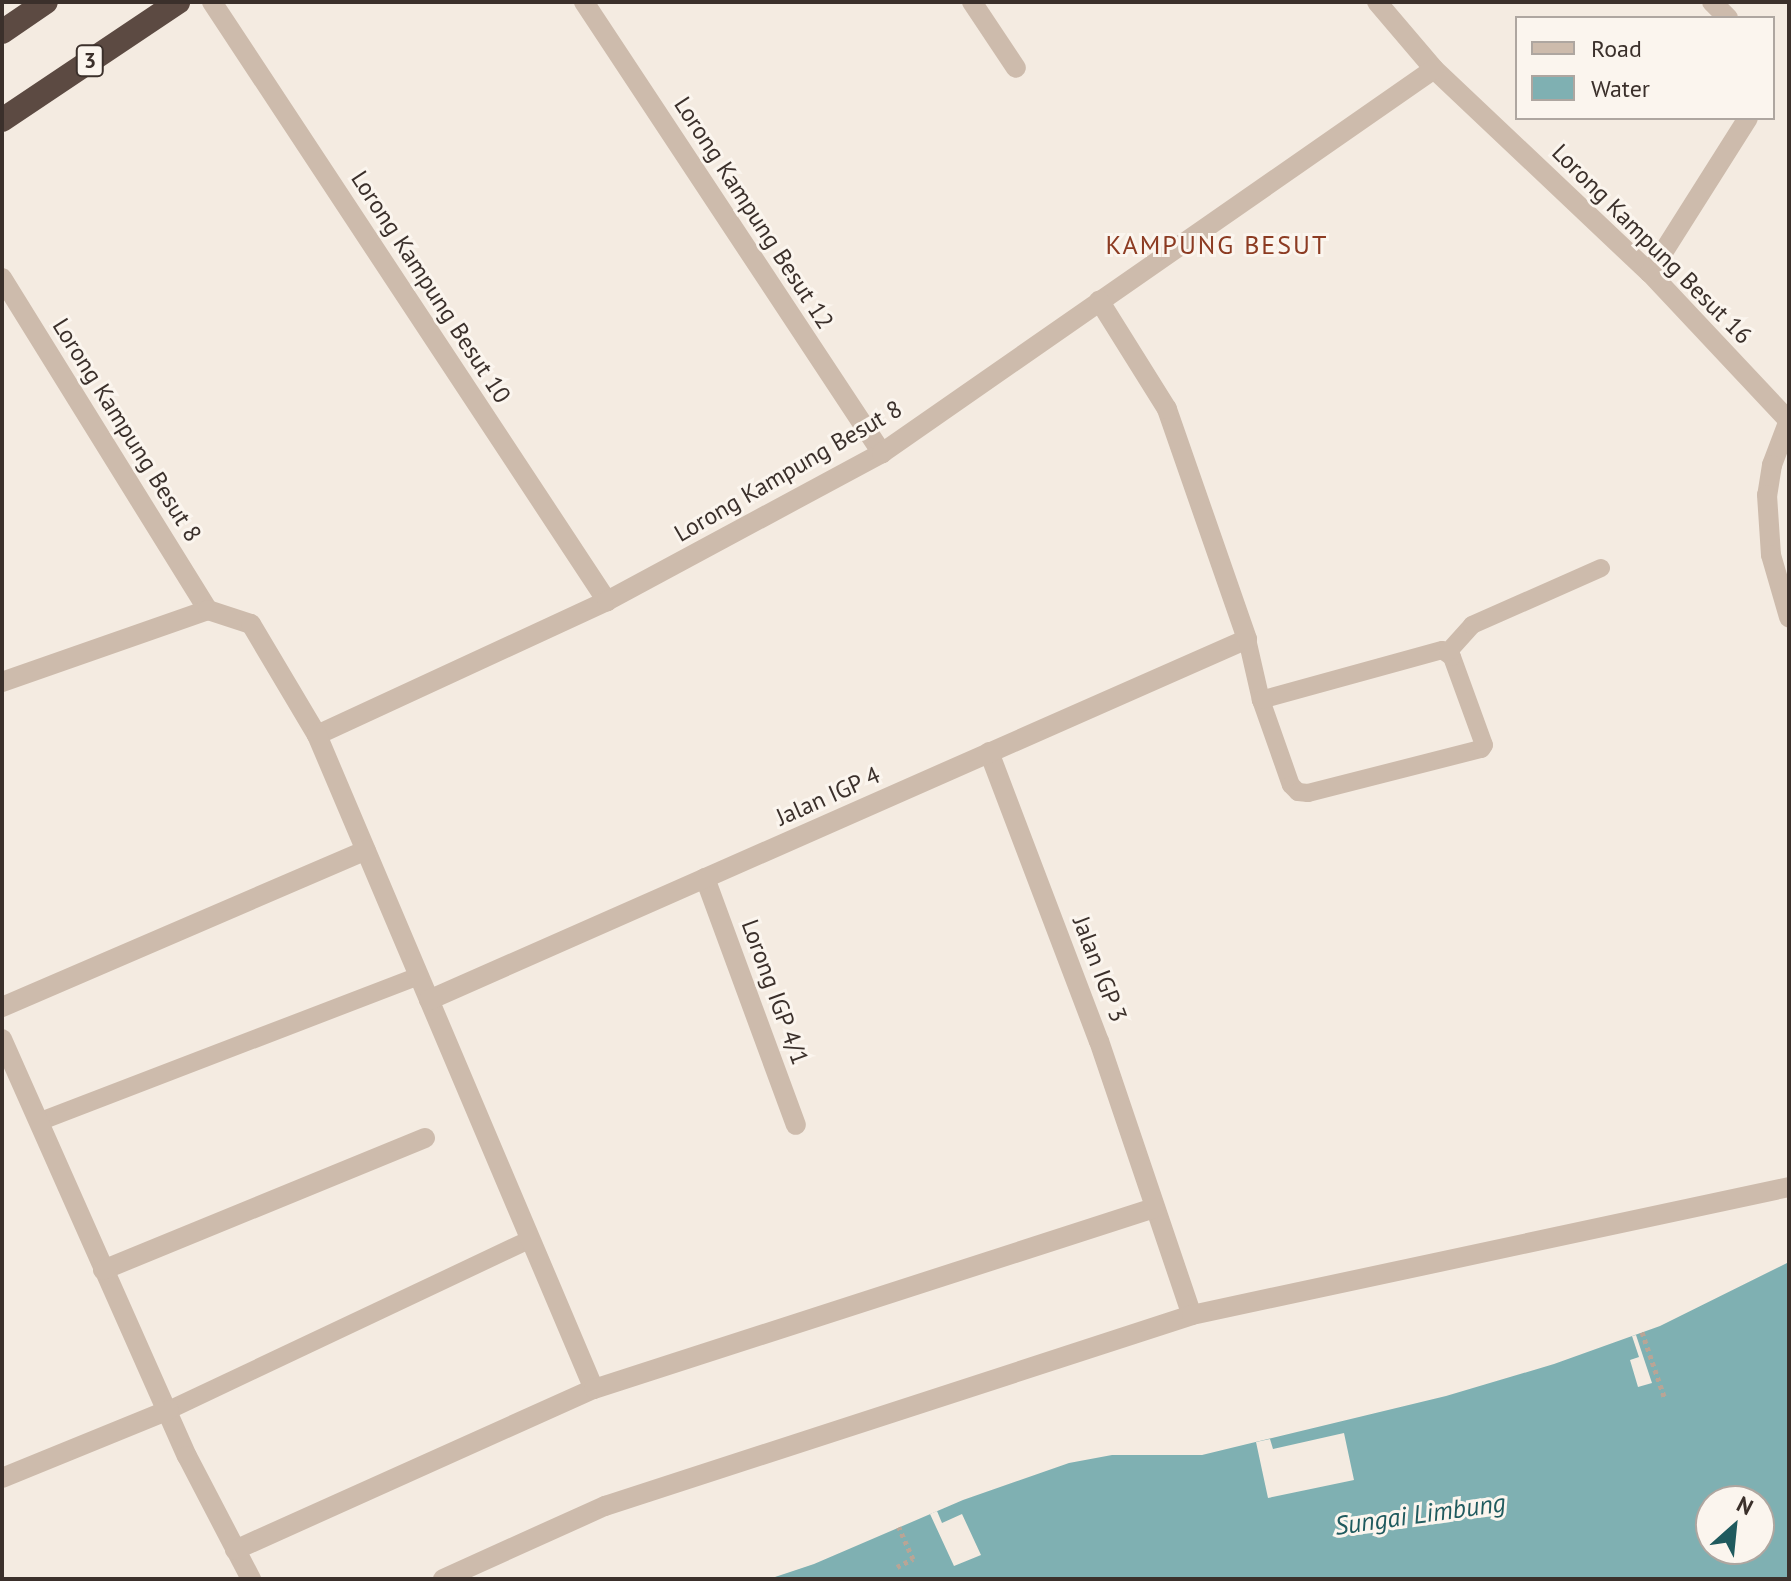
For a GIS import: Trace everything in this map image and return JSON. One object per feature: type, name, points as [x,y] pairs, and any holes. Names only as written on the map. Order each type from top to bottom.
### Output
[{"type":"highway","points":[[2,32],[46,2]]},
{"type":"highway","name":"3","points":[[2,120],[178,2]]},
{"type":"street","name":"Lorong Kampung Besut 10","points":[[212,2],[607,601]]},
{"type":"street","name":"Lorong Kampung Besut 12","points":[[584,2],[882,453]]},
{"type":"street","points":[[972,2],[1016,68]]},
{"type":"street","name":"Lorong Kampung Besut 16","points":[[1377,2],[1434,69],[1650,273],[1789,420]]},
{"type":"street","name":"Lorong Kampung Besut 8","points":[[317,735],[607,601],[882,453],[1434,69]]},
{"type":"street","points":[[1650,273],[1747,120]]},
{"type":"street","name":"Lorong Kampung Besut 8","points":[[2,278],[208,610]]},
{"type":"street","points":[[1099,300],[1167,409],[1247,639]]},
{"type":"street","points":[[1789,420],[1772,465],[1767,495],[1771,555],[1789,617]]},
{"type":"street","points":[[2,682],[208,610],[251,624],[317,735],[594,1389]]},
{"type":"street","name":"Jalan IGP 4","points":[[429,1000],[1247,639]]},
{"type":"street","name":"Jalan IGP 3","points":[[989,752],[1099,1041],[1192,1315]]},
{"type":"street","points":[[2,1007],[366,850]]},
{"type":"street","name":"Lorong IGP 4/1","points":[[705,878],[796,1125]]},
{"type":"street","points":[[2,1039],[187,1456],[251,1579]]},
{"type":"street","points":[[103,1270],[425,1138]]},
{"type":"street","points":[[443,1579],[605,1506],[1192,1315],[1789,1187]]},
{"type":"street","points":[[235,1550],[594,1389],[1154,1208]]},
{"type":"street","points":[[4,1471],[169,1410]]},
{"type":"lane","points":[[1448,652],[1472,625],[1601,568]]},
{"type":"lane","points":[[1247,639],[1261,700],[1291,785],[1298,792],[1308,793],[1481,749],[1484,737],[1448,652],[1442,650],[1261,700]]},
{"type":"lane","points":[[41,1121],[419,976]]},
{"type":"lane","points":[[169,1410],[531,1239]]},
{"type":"path","points":[[1642,1332],[1665,1399]]},
{"type":"path","points":[[897,1567],[913,1559],[899,1527]]},
{"type":"water","name":"Sungai Limbung","points":[[1789,1262],[1789,1579],[769,1579],[814,1564],[963,1500],[1069,1463],[1112,1455],[1202,1455],[1446,1396],[1554,1364],[1660,1326]]},
{"type":"pier","points":[[1636,1335],[1652,1383],[1638,1387],[1630,1360],[1639,1357],[1632,1336]]},
{"type":"pier","points":[[1344,1433],[1354,1480],[1268,1498],[1256,1442],[1270,1439],[1273,1449]]},
{"type":"pier","points":[[937,1511],[942,1523],[962,1514],[981,1555],[954,1566],[930,1514]]},
{"type":"district","name":"KAMPUNG BESUT","points":[[1217,245]]}]
